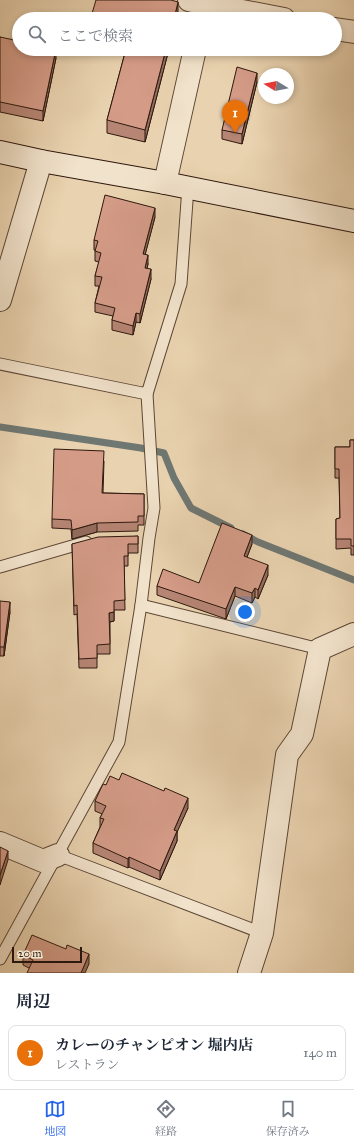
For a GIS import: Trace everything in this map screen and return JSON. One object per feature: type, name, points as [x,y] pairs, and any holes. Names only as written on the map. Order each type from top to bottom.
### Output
[{"type":"street","points":[[199,8],[230,12]]},
{"type":"street","points":[[342,30],[354,32]]},
{"type":"street","points":[[165,183],[193,56]]},
{"type":"street","points":[[0,152],[41,161],[188,187],[354,221]]},
{"type":"street","points":[[0,300],[41,161]]},
{"type":"street","points":[[249,973],[262,933],[287,755],[302,734],[320,649],[354,634]]},
{"type":"street","points":[[0,843],[43,861],[58,855]]},
{"type":"lane","points":[[0,960],[119,742],[141,605],[145,538],[154,508],[147,394],[181,284],[188,187]]},
{"type":"lane","points":[[0,364],[147,394]]},
{"type":"lane","points":[[0,567],[97,539]]},
{"type":"lane","points":[[141,605],[320,649]]},
{"type":"lane","points":[[58,855],[262,933]]},
{"type":"building","points":[[96,0],[171,0],[178,2],[176,12],[92,12]]},
{"type":"building","points":[[0,37],[12,40],[12,56],[55,56],[43,111],[0,102]]},
{"type":"building","points":[[124,56],[164,56],[145,130],[107,120]]},
{"type":"building","points":[[237,67],[257,73],[242,134],[222,130]]},
{"type":"building","points":[[105,195],[155,208],[143,254],[148,255],[145,268],[151,269],[140,314],[136,313],[133,326],[112,320],[115,308],[95,303],[102,277],[95,276],[101,253],[95,251],[98,241],[94,240]]},
{"type":"building","points":[[350,440],[354,440],[354,546],[351,546],[351,539],[336,539],[336,519],[340,518],[339,469],[335,469],[335,447],[350,447]]},
{"type":"building","points":[[54,449],[104,451],[102,493],[144,494],[144,516],[138,516],[138,522],[97,523],[72,530],[71,520],[52,519]]},
{"type":"building","points":[[222,523],[252,535],[244,556],[268,565],[258,590],[255,588],[252,593],[235,587],[226,609],[157,586],[163,569],[199,583]]},
{"type":"building","points":[[138,536],[138,544],[128,544],[128,556],[124,556],[125,600],[114,601],[114,612],[109,613],[110,644],[97,645],[97,658],[79,659],[77,605],[74,606],[72,544],[98,537]]},
{"type":"building","points":[[0,601],[10,602],[4,647],[0,647]]},
{"type":"building","points":[[122,773],[164,791],[165,788],[188,798],[174,830],[177,831],[160,871],[129,857],[128,859],[93,843],[104,819],[100,818],[106,806],[95,801],[103,784],[106,785],[110,776],[119,780]]},
{"type":"building","points":[[0,847],[8,851],[0,875]]},
{"type":"building","points":[[32,935],[66,949],[67,945],[89,954],[81,973],[27,973],[33,960],[23,955]]},
{"type":"waterway","points":[[0,427],[141,448],[164,453],[174,478],[191,508],[231,528]]},
{"type":"waterway","points":[[243,534],[258,542],[354,580]]},
{"type":"place","name":"カレーのチャンピオン 堀内店","points":[[235,133]]}]
